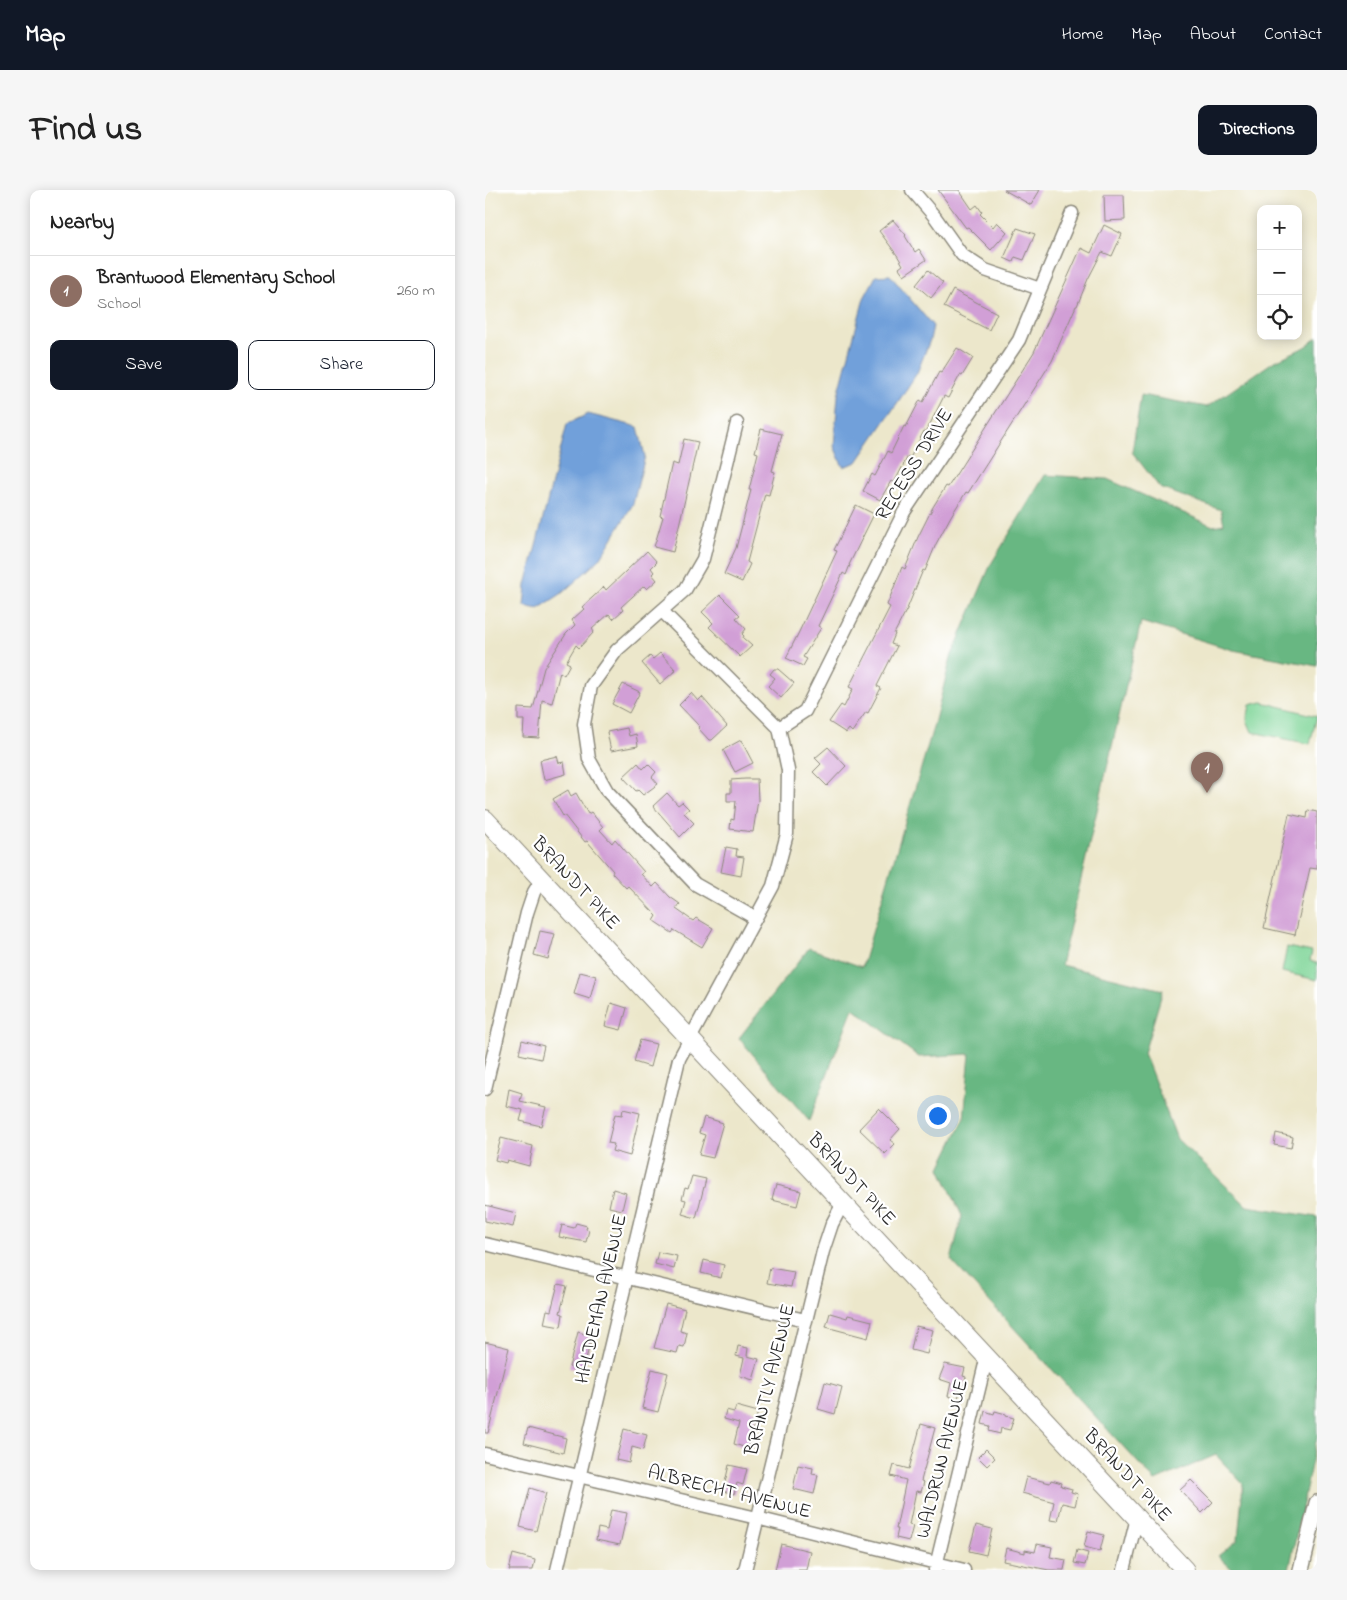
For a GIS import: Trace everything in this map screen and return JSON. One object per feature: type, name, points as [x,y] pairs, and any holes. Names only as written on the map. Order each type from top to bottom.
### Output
[{"type":"main road","name":"BRANDT PIKE","points":[[485,819],[1185,1570]]},
{"type":"street","points":[[911,190],[935,217],[962,255],[985,270],[1040,289]]},
{"type":"street","name":"RECESS DRIVE","points":[[779,728],[805,711],[904,512],[1019,340],[1072,214]]},
{"type":"street","points":[[737,423],[703,559],[685,590],[617,650],[591,686],[584,724],[589,759],[607,791],[695,884],[755,918]]},
{"type":"street","points":[[663,611],[779,728]]},
{"type":"street","name":"HALDEMAN AVENUE","points":[[557,1570],[679,1059],[773,886],[787,834],[788,770],[779,728]]},
{"type":"street","points":[[485,1089],[527,913],[534,892],[542,880]]},
{"type":"street","name":"BRANTLY AVENUE","points":[[745,1570],[805,1320],[832,1224],[843,1203]]},
{"type":"street","points":[[485,1244],[805,1320]]},
{"type":"street","name":"WALDRUN AVENUE","points":[[936,1567],[987,1356]]},
{"type":"street","name":"ALBRECHT AVENUE","points":[[485,1454],[581,1475],[757,1518],[936,1567],[964,1570]]},
{"type":"street","points":[[1301,1570],[1317,1503]]},
{"type":"street","points":[[1124,1570],[1137,1518]]},
{"type":"green space","points":[[1317,337],[1317,666],[1233,650],[1141,622],[1061,965],[1163,990],[1144,1053],[1177,1139],[1247,1206],[1317,1217],[1317,1437],[1289,1570],[1233,1570],[1218,1556],[1238,1540],[1243,1484],[1216,1455],[1155,1481],[951,1260],[962,1216],[940,1168],[964,1119],[970,1054],[919,1057],[853,1008],[809,1121],[739,1038],[809,948],[862,967],[933,728],[951,657],[991,564],[1045,475],[1107,479],[1213,526],[1224,524],[1221,510],[1160,488],[1132,452],[1141,395],[1207,407],[1273,362],[1307,346]]},
{"type":"green space","points":[[1262,702],[1317,716],[1310,744],[1252,732],[1247,720],[1250,705]]},
{"type":"green space","points":[[1287,947],[1312,952],[1310,961],[1317,963],[1317,980],[1282,972]]},
{"type":"water","points":[[890,275],[933,326],[930,340],[917,373],[857,462],[843,467],[834,446],[838,395],[864,298],[876,276]]},
{"type":"water","points":[[588,414],[638,427],[645,456],[633,504],[600,559],[561,594],[538,609],[524,606],[526,585],[567,424]]},
{"type":"building","points":[[938,190],[959,190],[972,209],[977,205],[982,212],[980,214],[993,227],[997,222],[1007,232],[991,250],[968,227],[966,228]]},
{"type":"building","points":[[1004,190],[1040,190],[1031,205]]},
{"type":"building","points":[[1104,195],[1124,195],[1125,220],[1105,221]]},
{"type":"building","points":[[893,220],[906,235],[915,252],[919,249],[926,260],[904,275],[899,268],[903,265],[879,231]]},
{"type":"building","points":[[1104,225],[1122,234],[1112,256],[1102,252],[1052,361],[968,493],[966,492],[951,516],[936,544],[925,571],[923,570],[907,609],[894,634],[891,644],[897,646],[877,686],[881,688],[868,713],[866,712],[852,732],[849,729],[846,733],[829,722],[841,705],[844,707],[853,689],[849,687],[890,607],[887,605],[902,567],[905,569],[933,507],[946,486],[948,487],[1034,352],[1081,248],[1091,253]]},
{"type":"building","points":[[1017,228],[1035,234],[1024,260],[1015,257],[1013,262],[1004,258]]},
{"type":"building","points":[[928,270],[943,283],[931,298],[916,285]]},
{"type":"building","points":[[953,290],[997,313],[989,330],[944,307]]},
{"type":"building","points":[[957,348],[973,358],[962,376],[960,375],[948,398],[944,396],[926,432],[924,431],[910,458],[908,456],[894,483],[891,481],[880,500],[863,491],[872,474],[875,476],[888,451],[891,453],[904,426],[906,427],[920,400],[923,402],[939,372],[941,373]]},
{"type":"building","points":[[761,429],[782,434],[772,471],[775,472],[769,495],[765,494],[747,562],[750,564],[742,582],[724,574],[736,548],[751,490],[749,490],[758,453],[755,452]]},
{"type":"building","points":[[684,439],[698,442],[673,552],[654,547],[663,517],[660,516],[672,463],[678,465]]},
{"type":"building","points":[[856,505],[874,514],[846,575],[843,573],[818,626],[821,628],[803,657],[807,659],[803,666],[786,658],[837,551],[834,550]]},
{"type":"building","points":[[647,551],[657,562],[651,568],[654,572],[652,574],[657,580],[647,589],[644,586],[621,607],[623,610],[613,619],[609,614],[592,629],[594,632],[579,648],[576,645],[566,662],[570,664],[564,675],[560,672],[552,703],[542,700],[539,738],[523,737],[524,720],[518,720],[518,708],[533,709],[544,668],[566,634],[575,625],[572,620],[584,609],[582,607],[604,587],[606,590]]},
{"type":"building","points":[[720,595],[740,615],[736,618],[746,629],[742,634],[743,638],[752,646],[740,657],[709,627],[713,623],[702,612]]},
{"type":"building","points":[[660,653],[676,670],[660,684],[642,663],[650,656],[653,659]]},
{"type":"building","points":[[774,669],[778,669],[794,683],[781,698],[768,686],[775,678],[770,674]]},
{"type":"building","points":[[623,684],[640,692],[629,713],[612,704]]},
{"type":"building","points":[[691,693],[698,701],[702,697],[727,726],[712,740],[709,740],[698,728],[700,727],[679,705]]},
{"type":"building","points":[[627,728],[629,736],[636,734],[638,746],[611,751],[607,732]]},
{"type":"building","points":[[741,740],[753,763],[735,772],[723,750]]},
{"type":"building","points":[[828,747],[846,766],[827,786],[813,772],[821,764],[815,758]]},
{"type":"building","points":[[557,756],[559,763],[564,762],[566,774],[544,780],[540,760]]},
{"type":"building","points":[[638,763],[643,769],[648,764],[656,772],[652,777],[658,784],[643,795],[638,790],[636,791],[623,777]]},
{"type":"building","points":[[757,779],[758,800],[753,832],[730,829],[731,819],[734,820],[736,801],[727,801],[727,793],[731,793],[731,780]]},
{"type":"building","points":[[568,790],[571,796],[576,793],[588,814],[591,812],[603,827],[600,830],[612,843],[615,839],[644,872],[641,874],[653,887],[657,883],[670,897],[680,904],[676,909],[693,921],[696,918],[713,928],[702,947],[674,930],[672,933],[654,921],[657,916],[628,886],[626,888],[587,841],[585,842],[563,816],[553,799]]},
{"type":"building","points":[[667,793],[678,805],[682,802],[689,809],[684,813],[694,823],[680,837],[653,806]]},
{"type":"building","points":[[1308,810],[1317,812],[1317,869],[1310,868],[1295,935],[1264,928],[1289,814],[1307,818]]},
{"type":"building","points":[[726,847],[737,849],[736,856],[744,857],[741,876],[721,872]]},
{"type":"building","points":[[540,931],[555,934],[548,959],[534,955]]},
{"type":"building","points":[[580,972],[596,976],[590,999],[574,994]]},
{"type":"building","points":[[611,1003],[627,1008],[621,1030],[605,1026]]},
{"type":"building","points":[[522,1040],[544,1046],[541,1059],[519,1054]]},
{"type":"building","points":[[640,1040],[656,1044],[650,1067],[634,1062]]},
{"type":"building","points":[[509,1089],[522,1093],[520,1101],[546,1107],[541,1126],[520,1121],[523,1110],[506,1106]]},
{"type":"building","points":[[879,1108],[900,1129],[890,1140],[895,1144],[885,1154],[859,1129]]},
{"type":"building","points":[[623,1109],[640,1113],[630,1156],[612,1151],[614,1144],[608,1143],[615,1114],[622,1115]]},
{"type":"building","points":[[704,1117],[723,1123],[713,1158],[699,1155],[705,1135],[699,1133]]},
{"type":"building","points":[[1276,1133],[1293,1137],[1291,1148],[1274,1145]]},
{"type":"building","points":[[501,1138],[533,1146],[529,1166],[507,1160],[506,1163],[495,1160]]},
{"type":"building","points":[[692,1176],[706,1179],[696,1218],[682,1214],[686,1200],[682,1199],[685,1188],[688,1189]]},
{"type":"building","points":[[776,1185],[801,1191],[797,1206],[772,1200]]},
{"type":"building","points":[[613,1189],[626,1193],[622,1210],[609,1207]]},
{"type":"building","points":[[485,1205],[516,1213],[513,1227],[485,1221]]},
{"type":"building","points":[[576,1223],[587,1226],[586,1229],[589,1230],[586,1242],[559,1237],[562,1225],[574,1228]]},
{"type":"building","points":[[658,1252],[677,1256],[674,1269],[655,1264]]},
{"type":"building","points":[[704,1260],[724,1265],[721,1278],[701,1273]]},
{"type":"building","points":[[770,1268],[794,1272],[791,1287],[767,1283]]},
{"type":"building","points":[[558,1284],[567,1286],[560,1313],[563,1314],[561,1327],[544,1324],[547,1310],[551,1311]]},
{"type":"building","points":[[666,1304],[685,1309],[680,1331],[687,1333],[684,1347],[679,1346],[677,1353],[654,1348]]},
{"type":"building","points":[[830,1313],[847,1318],[848,1315],[872,1321],[868,1338],[826,1327]]},
{"type":"building","points":[[916,1326],[933,1330],[927,1354],[911,1350]]},
{"type":"building","points":[[578,1332],[592,1336],[583,1371],[569,1367]]},
{"type":"building","points":[[485,1342],[509,1348],[488,1433],[485,1433]]},
{"type":"building","points":[[738,1346],[748,1348],[747,1356],[759,1359],[753,1380],[740,1376],[744,1358],[736,1356]]},
{"type":"building","points":[[945,1364],[965,1368],[963,1376],[966,1377],[964,1385],[961,1385],[958,1399],[948,1396],[951,1383],[939,1379]]},
{"type":"building","points":[[652,1369],[668,1373],[658,1412],[642,1408]]},
{"type":"building","points":[[825,1382],[842,1387],[835,1414],[818,1409]]},
{"type":"building","points":[[736,1406],[758,1412],[747,1448],[734,1444],[739,1423],[724,1419],[726,1410],[734,1412]]},
{"type":"building","points":[[985,1411],[994,1414],[995,1411],[1014,1418],[1010,1430],[1001,1428],[1000,1434],[989,1431],[990,1426],[982,1424]]},
{"type":"building","points":[[921,1424],[935,1428],[921,1481],[924,1482],[921,1492],[916,1491],[909,1525],[913,1526],[909,1541],[896,1538],[898,1529],[896,1529],[906,1480],[891,1476],[894,1465],[909,1469]]},
{"type":"building","points":[[528,1428],[566,1438],[563,1453],[524,1443]]},
{"type":"building","points":[[624,1429],[647,1435],[643,1450],[632,1447],[629,1463],[616,1460]]},
{"type":"building","points":[[986,1449],[995,1458],[987,1466],[978,1457]]},
{"type":"building","points":[[729,1465],[747,1469],[743,1485],[737,1483],[734,1494],[723,1491]]},
{"type":"building","points":[[798,1465],[813,1468],[812,1474],[818,1475],[814,1494],[793,1489]]},
{"type":"building","points":[[1026,1477],[1050,1483],[1051,1480],[1062,1483],[1061,1486],[1072,1489],[1071,1492],[1078,1494],[1075,1506],[1062,1503],[1058,1521],[1050,1520],[1054,1502],[1022,1493]]},
{"type":"building","points":[[1191,1480],[1213,1502],[1202,1513],[1180,1490]]},
{"type":"building","points":[[530,1488],[546,1493],[536,1531],[520,1527]]},
{"type":"building","points":[[611,1510],[627,1513],[620,1545],[596,1540],[598,1528],[607,1530]]},
{"type":"building","points":[[976,1525],[992,1529],[986,1555],[969,1551]]},
{"type":"building","points":[[1088,1531],[1104,1535],[1100,1551],[1084,1547]]},
{"type":"building","points":[[781,1544],[810,1551],[806,1570],[775,1570]]},
{"type":"building","points":[[1037,1544],[1052,1547],[1050,1557],[1066,1560],[1064,1570],[1049,1570],[1003,1561],[1006,1548],[1025,1553],[1025,1550],[1035,1552]]},
{"type":"building","points":[[1077,1550],[1088,1553],[1085,1565],[1074,1563]]},
{"type":"building","points":[[513,1554],[535,1560],[533,1570],[509,1570]]},
{"type":"place","name":"Brantwood Elementary School","points":[[1207,793]]}]
